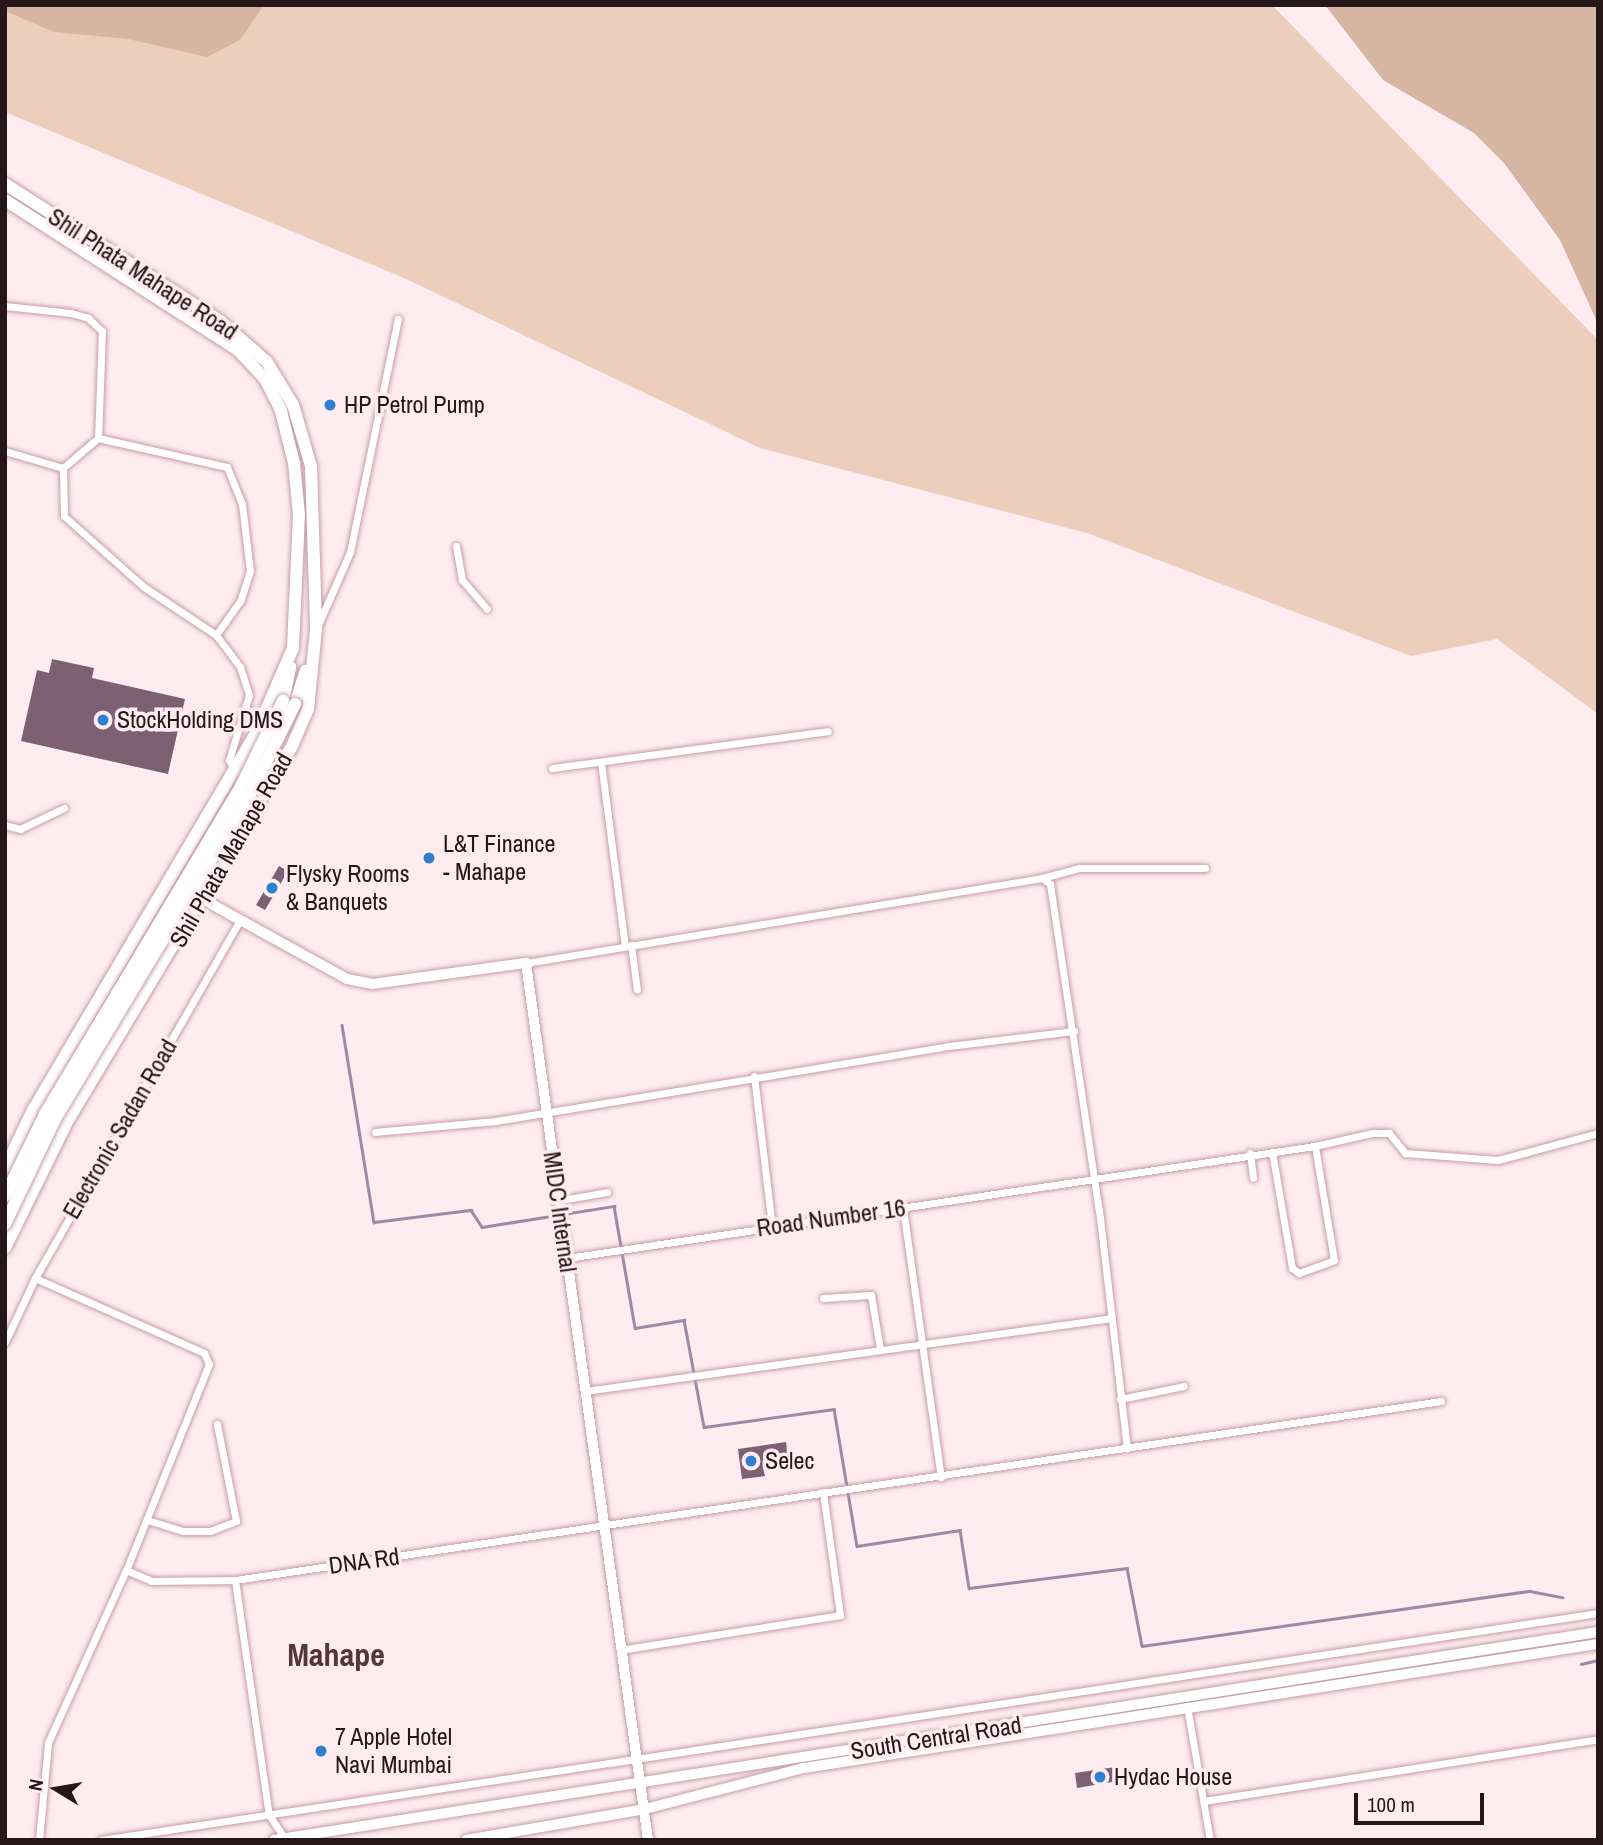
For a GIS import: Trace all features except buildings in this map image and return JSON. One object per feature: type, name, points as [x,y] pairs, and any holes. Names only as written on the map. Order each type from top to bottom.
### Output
[{"type":"main road","name":"Shil Phata Mahape Road","points":[[5,184],[220,321],[273,370],[293,405],[311,466],[316,629],[308,709],[267,791],[204,900],[66,1124],[5,1248]]},
{"type":"main road","name":"Shil Phata Mahape Road","points":[[5,200],[205,325],[265,379],[281,411],[294,463],[299,515],[293,648],[263,716],[171,881],[34,1108],[5,1168]]},
{"type":"main road","points":[[5,1196],[45,1114],[289,703],[293,648]]},
{"type":"main road","points":[[5,1224],[55,1119],[249,796],[313,651]]},
{"type":"main road","points":[[171,881],[347,979],[372,984],[526,962]]},
{"type":"main road","name":"MIDC Internal","points":[[526,962],[547,1111],[556,1201],[567,1258],[634,1758],[649,1840]]},
{"type":"main road","name":"South Central Road","points":[[466,1840],[645,1810],[804,1768],[1598,1633]]},
{"type":"main road","name":"South Central Road","points":[[272,1836],[286,1839],[1598,1643]]},
{"type":"street","points":[[5,306],[71,313],[97,323],[102,331],[97,438],[64,468],[64,516],[79,535],[182,616],[216,635],[248,684],[244,709],[229,760],[234,771],[267,791]]},
{"type":"street","points":[[316,629],[350,552],[398,319]]},
{"type":"street","points":[[97,438],[227,467],[242,504],[250,571],[240,601],[216,635]]},
{"type":"street","points":[[5,451],[64,468]]},
{"type":"street","points":[[456,546],[462,579],[487,609]]},
{"type":"street","points":[[244,709],[263,716]]},
{"type":"street","points":[[552,768],[828,731]]},
{"type":"street","points":[[601,762],[636,990]]},
{"type":"street","points":[[5,825],[20,829],[64,808]]},
{"type":"street","points":[[526,962],[1042,878],[1080,868],[1205,868]]},
{"type":"street","points":[[1042,878],[1055,894],[1095,1178],[1127,1448]]},
{"type":"street","name":"Electronic Sadan Road","points":[[5,1342],[35,1278],[240,920]]},
{"type":"street","points":[[375,1132],[547,1111],[754,1076],[1074,1031]]},
{"type":"street","points":[[754,1076],[772,1227]]},
{"type":"street","name":"Road Number 16","points":[[567,1258],[1389,1133],[1405,1153],[1498,1160],[1598,1133]]},
{"type":"street","points":[[1272,1152],[1293,1268],[1299,1273],[1334,1260],[1315,1146]]},
{"type":"street","points":[[1250,1153],[1252,1178]]},
{"type":"street","points":[[556,1201],[607,1192]]},
{"type":"street","points":[[903,1208],[942,1477]]},
{"type":"street","points":[[35,1278],[204,1353],[207,1373],[126,1570],[48,1743],[39,1840]]},
{"type":"street","points":[[824,1298],[871,1295],[880,1349]]},
{"type":"street","points":[[585,1391],[1112,1318]]},
{"type":"street","points":[[1120,1399],[1184,1387]]},
{"type":"street","name":"DNA Rd","points":[[126,1570],[152,1581],[235,1580],[1441,1401]]},
{"type":"street","points":[[147,1520],[183,1531],[210,1531],[236,1521],[217,1424]]},
{"type":"street","points":[[620,1650],[840,1615],[826,1492]]},
{"type":"street","points":[[235,1580],[272,1836]]},
{"type":"street","points":[[101,1840],[1598,1613]]},
{"type":"street","points":[[1187,1703],[1210,1840]]},
{"type":"street","points":[[1204,1801],[1598,1739]]},
{"type":"shaded area","points":[[5,5],[1272,5],[1598,340],[1598,714],[1497,639],[1411,656],[1087,533],[760,448],[404,278],[5,112]]},
{"type":"shaded area","points":[[5,5],[264,5],[240,40],[207,57],[128,39],[54,32],[5,11]]},
{"type":"shaded area","points":[[1325,5],[1598,5],[1598,324],[1560,240],[1504,163],[1474,133],[1383,80]]},
{"type":"waterway","points":[[342,1025],[374,1222],[471,1210],[482,1227],[557,1215]]},
{"type":"waterway","points":[[563,1214],[614,1206],[635,1328],[684,1320],[704,1427],[834,1409],[857,1546],[960,1530],[969,1588],[1127,1568],[1142,1646],[1530,1591],[1562,1597]]},
{"type":"waterway","points":[[1581,1664],[1598,1660]]},
{"type":"place","name":"HP Petrol Pump","points":[[330,405]]},
{"type":"place","name":"StockHolding DMS","points":[[103,720]]},
{"type":"place","name":"L&T Finance - Mahape","points":[[429,858]]},
{"type":"place","name":"Flysky Rooms & Banquets","points":[[272,888]]},
{"type":"place","name":"Selec","points":[[751,1461]]},
{"type":"place","name":"7 Apple Hotel Navi Mumbai","points":[[321,1751]]},
{"type":"place","name":"Hydac House","points":[[1100,1777]]},
{"type":"district","name":"Mahape","points":[[336,1655]]}]
